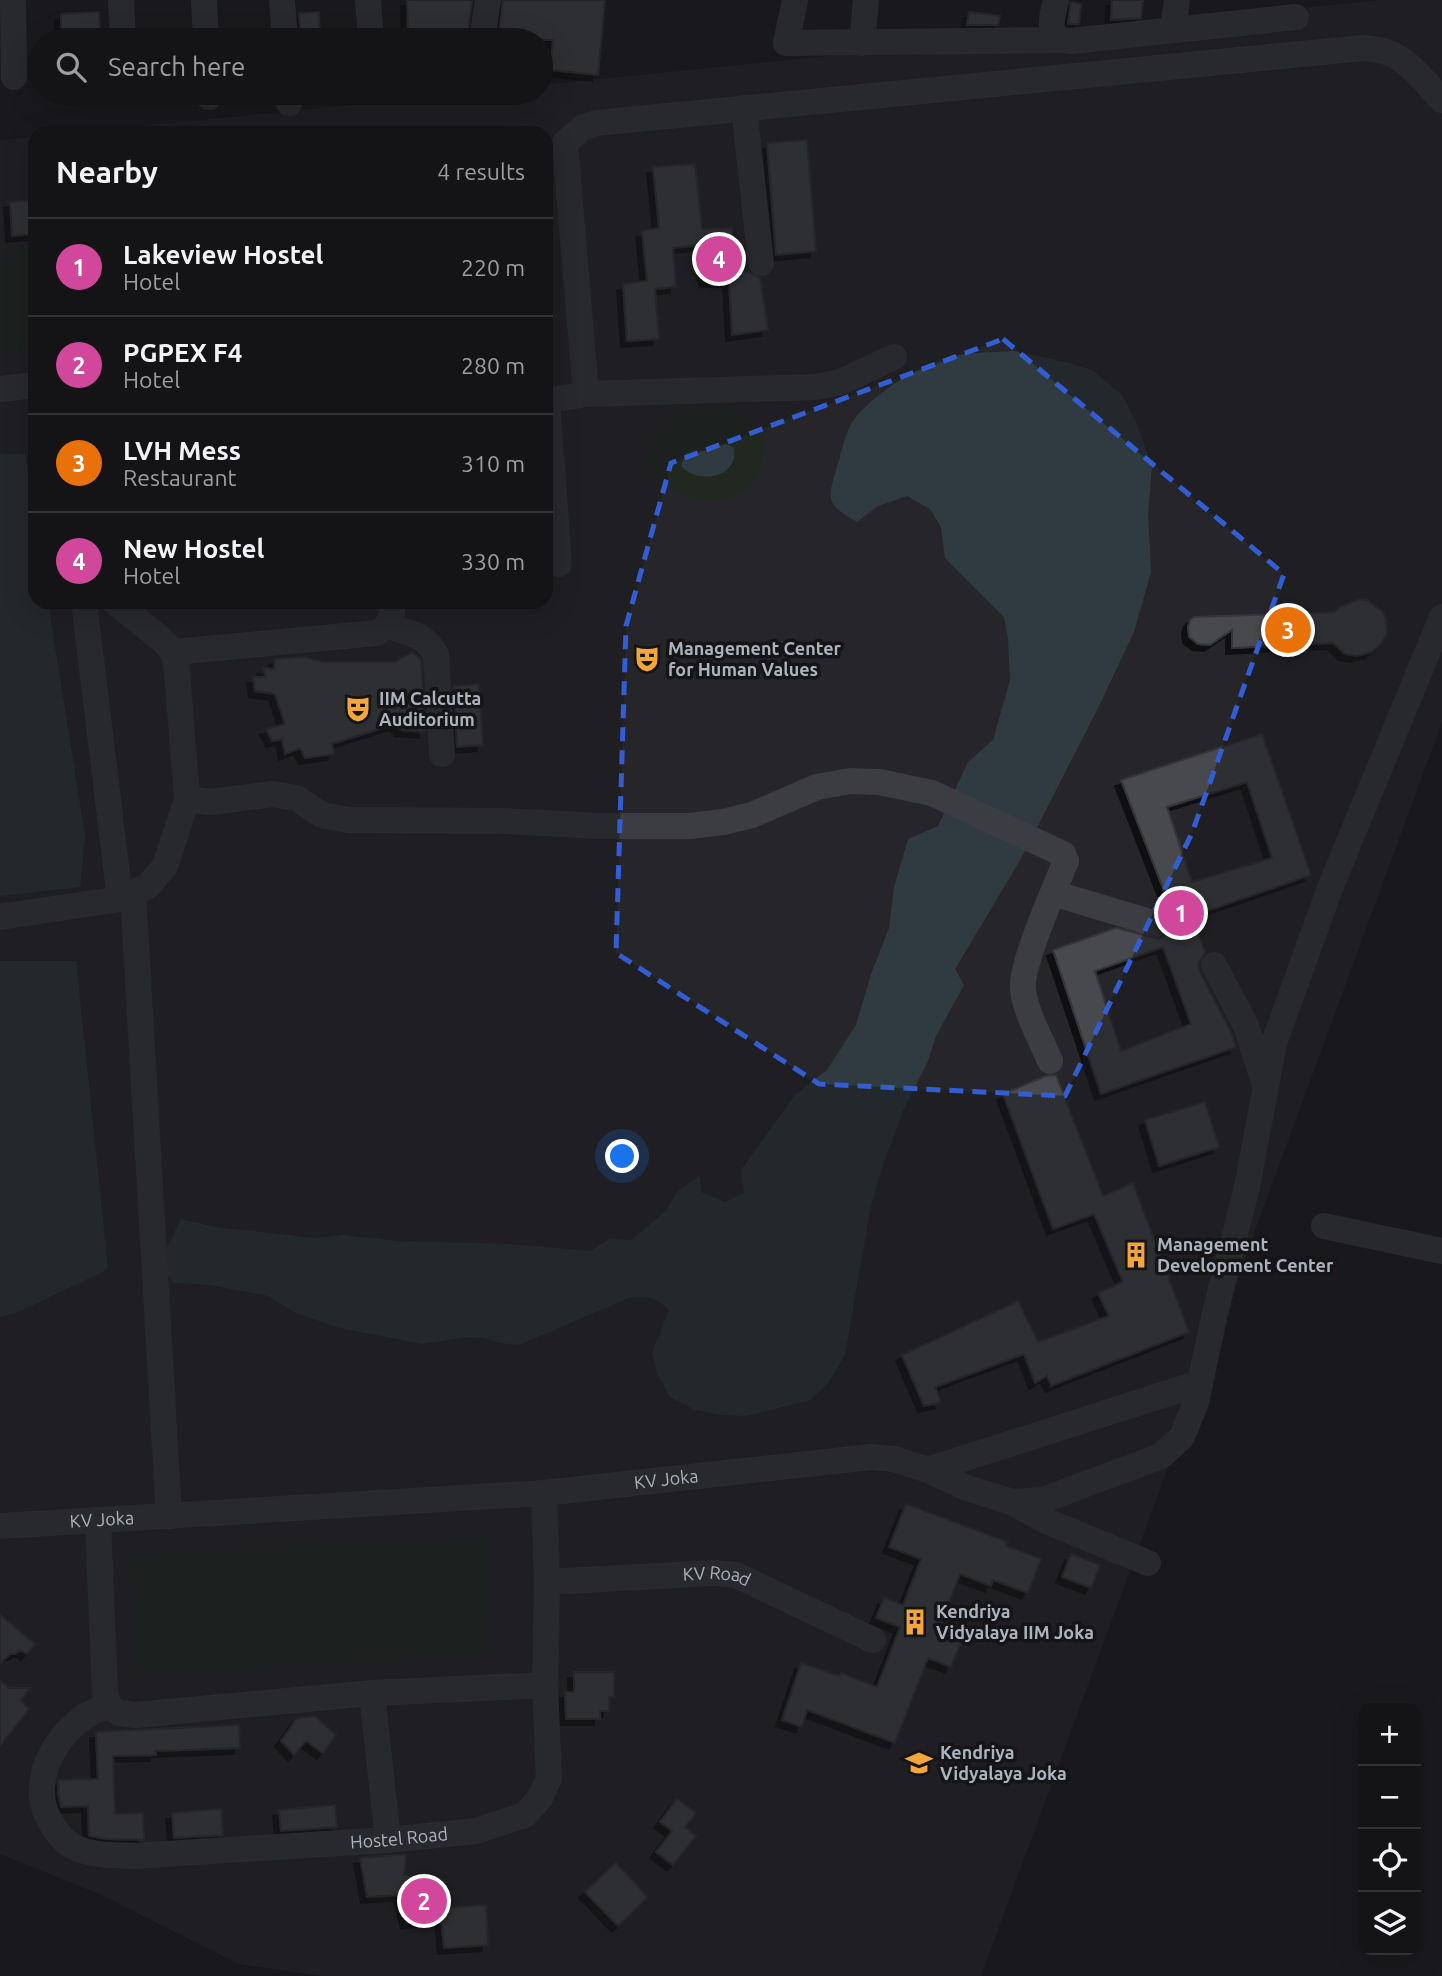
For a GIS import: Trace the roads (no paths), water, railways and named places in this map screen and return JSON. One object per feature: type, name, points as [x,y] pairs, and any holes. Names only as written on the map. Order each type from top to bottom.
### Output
[{"type":"street","points":[[13,0],[13,77]]},
{"type":"street","points":[[121,0],[122,28]]},
{"type":"street","points":[[204,0],[205,28]]},
{"type":"street","points":[[282,0],[284,28]]},
{"type":"street","points":[[369,0],[370,28]]},
{"type":"street","points":[[484,28],[488,0]]},
{"type":"street","points":[[795,0],[786,43],[1071,41],[1296,17]]},
{"type":"street","points":[[862,43],[866,0]]},
{"type":"street","points":[[1056,0],[1052,28],[1060,40]]},
{"type":"street","points":[[1173,30],[1177,0]]},
{"type":"street","points":[[586,394],[565,144],[582,128],[596,123],[1363,48],[1382,49],[1399,56],[1442,100]]},
{"type":"street","points":[[744,108],[761,263]]},
{"type":"street","points":[[553,400],[586,394],[816,387],[841,382],[894,356]]},
{"type":"street","points":[[0,389],[28,386]]},
{"type":"street","points":[[553,482],[559,564]]},
{"type":"street","points":[[85,609],[127,896],[169,1516]]},
{"type":"street","points":[[0,917],[127,896],[148,886],[165,866],[187,799],[177,670],[174,652],[124,609]]},
{"type":"street","points":[[174,652],[377,633],[390,614],[430,644],[436,655],[442,754]]},
{"type":"street","name":"KV Joka","points":[[0,1526],[544,1493],[871,1457],[894,1459],[928,1470],[967,1488],[1012,1502],[1043,1500],[1161,1456],[1182,1437],[1196,1402],[1247,1187],[1274,1043],[1330,888],[1442,617]]},
{"type":"street","points":[[187,799],[210,802],[272,794],[296,799],[322,815],[349,820],[690,826],[752,816],[817,787],[850,781],[879,782],[932,793],[1063,854],[1066,861],[1037,934],[1022,986],[1025,1001],[1051,1061]]},
{"type":"street","points":[[1053,893],[1156,924]]},
{"type":"street","points":[[1214,965],[1246,1026],[1266,1086]]},
{"type":"street","points":[[1324,1226],[1442,1251]]},
{"type":"street","points":[[928,1470],[1200,1383]]},
{"type":"street","name":"Hostel Road","points":[[108,1704],[84,1717],[66,1734],[48,1761],[41,1786],[43,1808],[57,1833],[75,1848],[102,1855],[135,1856],[388,1840],[476,1831],[524,1815],[540,1798],[549,1778],[545,1685],[547,1582],[544,1493]]},
{"type":"street","points":[[1012,1502],[1044,1520],[1148,1563]]},
{"type":"street","points":[[98,1520],[105,1693],[108,1704],[119,1713],[136,1715],[372,1693],[545,1685]]},
{"type":"street","name":"KV Road","points":[[547,1582],[714,1573],[736,1575],[873,1640]]},
{"type":"street","points":[[372,1693],[388,1840]]},
{"type":"place","name":"New Hostel","points":[[719,259]]},
{"type":"place","name":"LVH Mess","points":[[1288,630]]},
{"type":"place","name":"Management Center for Human Values","points":[[647,659]]},
{"type":"place","name":"IIM Calcutta Auditorium","points":[[358,709]]},
{"type":"place","name":"Lakeview Hostel","points":[[1181,913]]},
{"type":"place","name":"Management Development Center","points":[[1136,1255]]},
{"type":"place","name":"Kendriya Vidyalaya IIM Joka","points":[[915,1622]]},
{"type":"place","name":"Kendriya Vidyalaya Joka","points":[[919,1763]]},
{"type":"place","name":"PGPEX F4","points":[[424,1901]]}]
